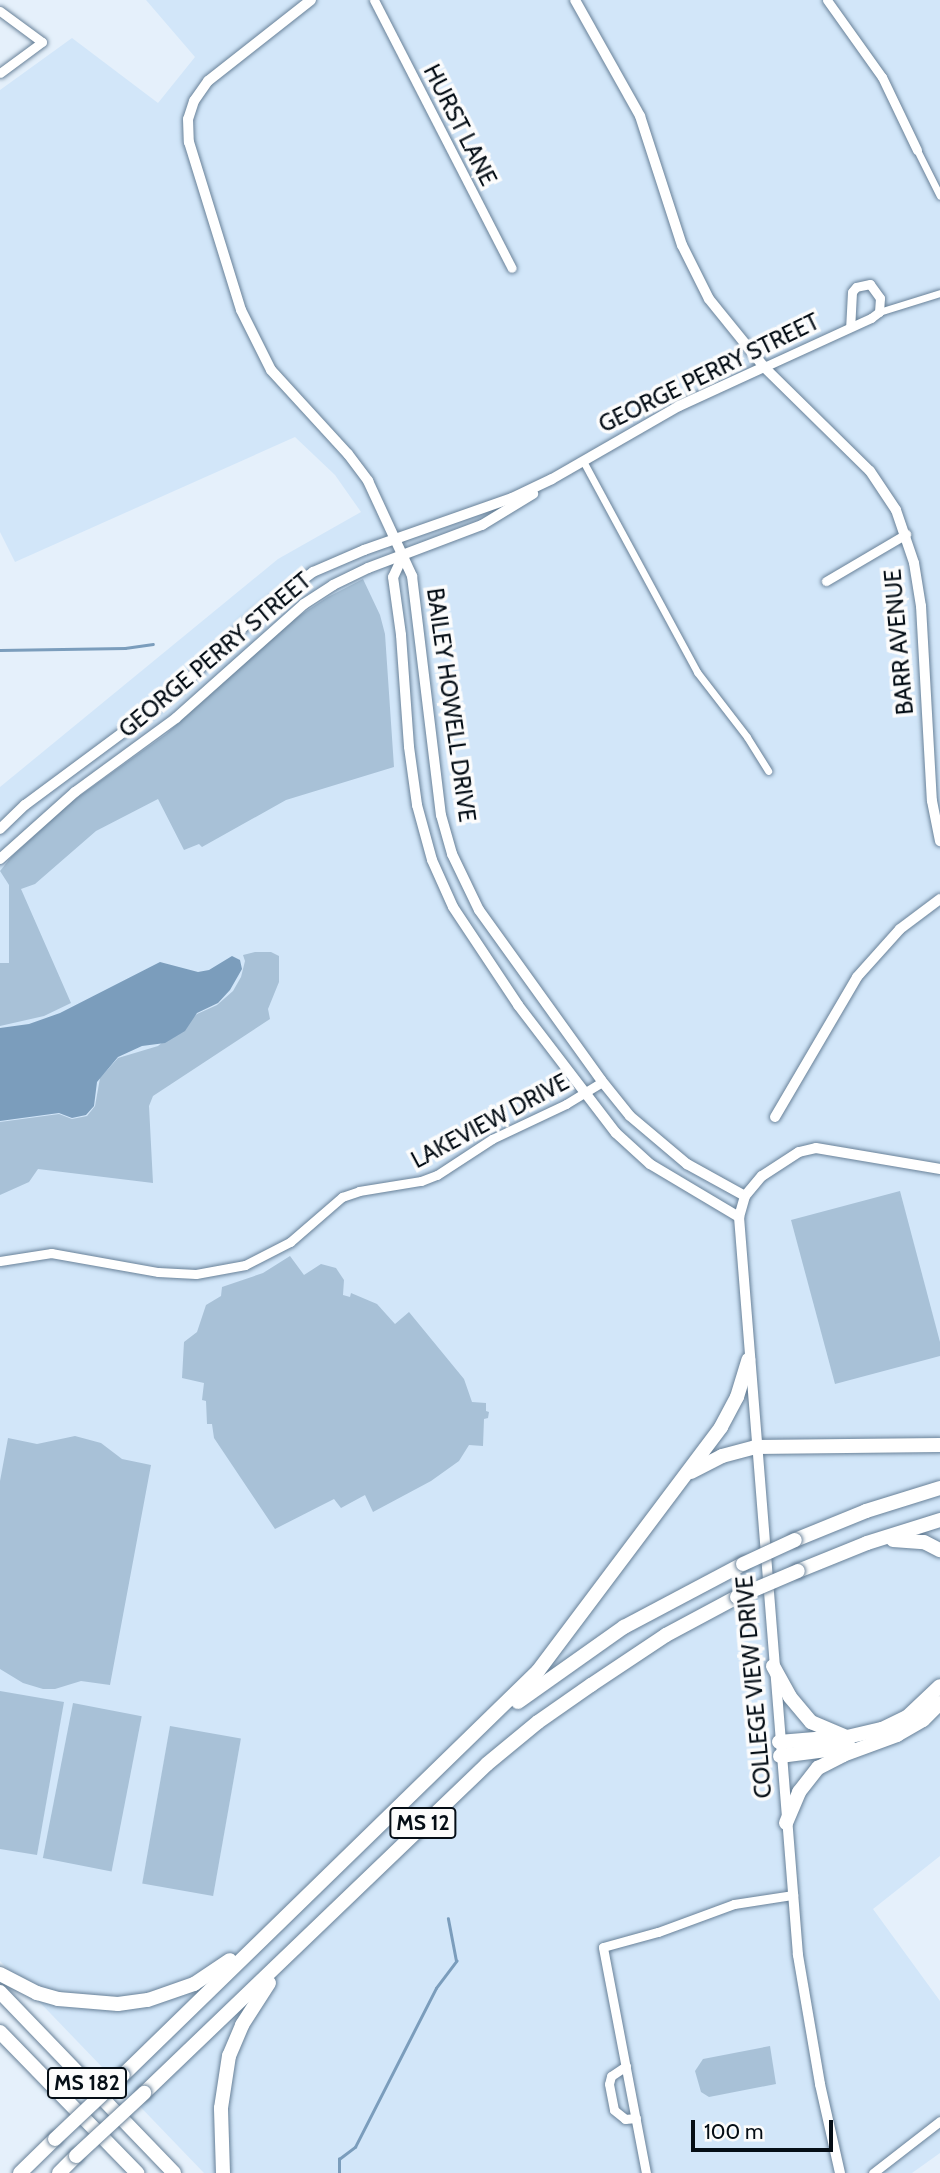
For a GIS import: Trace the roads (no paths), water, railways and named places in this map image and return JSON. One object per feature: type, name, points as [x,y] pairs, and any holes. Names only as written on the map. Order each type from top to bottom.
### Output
[{"type":"main road","points":[[470,1740],[538,1671],[566,1637],[686,1476],[721,1427],[737,1397],[748,1360]]},
{"type":"main road","points":[[686,1476],[722,1456],[755,1447],[940,1445]]},
{"type":"main road","name":"MS 12","points":[[20,2173],[470,1740],[596,1646],[682,1595],[795,1540],[866,1511],[940,1488]]},
{"type":"main road","name":"MS 12","points":[[59,2173],[419,1826],[538,1722],[666,1635],[737,1597],[867,1543],[940,1520]]},
{"type":"main road","points":[[867,1543],[914,1540],[940,1550]]},
{"type":"main road","points":[[773,1666],[790,1697],[811,1722],[847,1737]]},
{"type":"main road","points":[[780,1749],[882,1729],[907,1717],[940,1686]]},
{"type":"main road","points":[[786,1823],[799,1792],[811,1774],[826,1762],[910,1728],[940,1703]]},
{"type":"main road","points":[[780,1749],[869,1745]]},
{"type":"main road","points":[[216,2173],[220,2157],[225,2076],[242,2025],[270,1981],[350,1895]]},
{"type":"main road","points":[[0,1974],[37,1993],[58,1999],[100,2005],[132,2003],[162,1996],[209,1976],[288,1913]]},
{"type":"main road","name":"MS 182","points":[[0,1992],[174,2173]]},
{"type":"main road","name":"MS 182","points":[[0,2032],[137,2173]]},
{"type":"main road","points":[[0,2048],[45,2078]]},
{"type":"main road","points":[[220,2157],[222,2173]]},
{"type":"main road","points":[[14,2173],[33,2161]]},
{"type":"street","points":[[311,0],[208,81],[194,101],[188,119],[189,142],[241,310],[254,341],[285,387],[348,454],[368,481],[396,538],[402,558]]},
{"type":"street","name":"HURST LANE","points":[[374,0],[512,268]]},
{"type":"street","name":"BARR AVENUE","points":[[575,0],[640,116],[661,189],[693,272],[709,299],[764,367],[870,471],[890,497],[906,534],[921,606],[932,801],[940,841]]},
{"type":"street","points":[[827,0],[882,77],[940,197]]},
{"type":"street","points":[[0,11],[41,42],[0,73]]},
{"type":"street","name":"GEORGE PERRY STREET","points":[[850,327],[851,298],[856,287],[870,284],[874,288],[881,304],[879,312]]},
{"type":"street","name":"GEORGE PERRY STREET","points":[[0,859],[75,792],[176,718],[260,640],[332,585],[368,568],[402,558],[482,525],[583,461],[679,406],[879,312],[940,293]]},
{"type":"street","points":[[583,461],[697,673],[747,737],[768,771]]},
{"type":"street","name":"GEORGE PERRY STREET","points":[[0,829],[25,805],[141,719],[192,676],[255,616],[313,572],[396,538],[512,498],[552,480]]},
{"type":"street","points":[[826,581],[906,534]]},
{"type":"street","name":"BAILEY HOWELL DRIVE","points":[[402,558],[412,576],[418,604],[435,776],[452,854],[478,910],[499,943],[630,1116],[657,1142],[687,1164],[745,1196]]},
{"type":"street","name":"BAILEY HOWELL DRIVE","points":[[402,558],[393,577],[417,804],[432,860],[453,907],[481,953],[616,1133],[650,1164],[739,1217]]},
{"type":"street","points":[[775,1117],[858,977],[900,929],[940,900]]},
{"type":"street","name":"LAKEVIEW DRIVE","points":[[0,1261],[22,1255],[51,1253],[158,1272],[194,1274],[245,1265],[290,1242],[342,1197],[359,1191],[429,1179],[504,1132],[602,1082]]},
{"type":"street","points":[[745,1196],[762,1176],[780,1163],[816,1148],[940,1169]]},
{"type":"street","name":"COLLEGE VIEW DRIVE","points":[[745,1196],[739,1217],[748,1360],[793,1895],[809,2026],[840,2173]]},
{"type":"street","points":[[646,2173],[603,1947],[658,1932],[734,1904],[793,1895]]},
{"type":"street","points":[[626,2066],[611,2076],[609,2084],[614,2110],[625,2119],[636,2118]]},
{"type":"street","points":[[873,2173],[940,2120]]},
{"type":"waterway","points":[[0,650],[125,648],[153,644]]},
{"type":"waterway","points":[[339,2173],[339,2159],[355,2147],[436,1988],[456,1961],[448,1919]]}]
